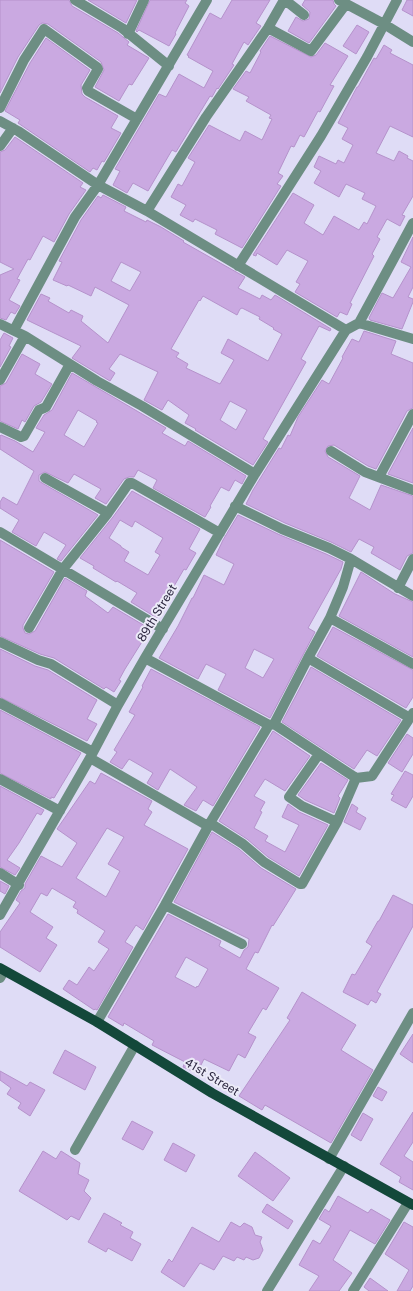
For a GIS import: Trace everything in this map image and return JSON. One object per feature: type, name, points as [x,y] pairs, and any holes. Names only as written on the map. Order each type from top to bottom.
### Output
[{"type":"main road","name":"41st Street","points":[[1,972],[97,1022],[212,1093],[411,1204]]},
{"type":"street","points":[[75,0],[128,34],[169,66]]},
{"type":"street","points":[[128,34],[144,0]]},
{"type":"street","points":[[14,330],[75,217],[98,185],[207,0]]},
{"type":"street","points":[[147,211],[206,117],[268,28],[285,0],[304,15]]},
{"type":"street","points":[[238,266],[321,136],[367,57],[397,0]]},
{"type":"street","points":[[268,28],[311,51],[343,2],[384,24],[413,42]]},
{"type":"street","points":[[0,108],[24,60],[44,29],[97,67],[98,69],[96,74],[87,88],[88,91],[137,119]]},
{"type":"street","points":[[0,121],[13,128],[98,185],[147,211],[346,330],[359,323],[413,223]]},
{"type":"street","points":[[0,146],[13,128]]},
{"type":"street","points":[[359,323],[413,339]]},
{"type":"street","points":[[0,324],[25,336],[97,381],[142,406],[255,474]]},
{"type":"street","name":"89th Street","points":[[0,915],[19,885],[145,658],[255,474],[346,330]]},
{"type":"street","points":[[0,380],[25,336]]},
{"type":"street","points":[[0,427],[18,437],[24,436],[39,410],[46,407],[70,364]]},
{"type":"street","points":[[379,477],[413,414]]},
{"type":"street","points":[[331,451],[365,472],[413,490]]},
{"type":"street","points":[[45,478],[108,513]]},
{"type":"street","points":[[29,628],[63,569],[108,513],[130,482],[220,533]]},
{"type":"street","points":[[236,506],[282,529],[329,548],[351,559],[413,596]]},
{"type":"street","points":[[0,532],[163,629]]},
{"type":"street","points":[[97,1022],[165,905],[209,825],[272,725],[330,618],[343,586],[351,559]]},
{"type":"street","points":[[398,588],[413,559]]},
{"type":"street","points":[[330,618],[413,664]]},
{"type":"street","points":[[0,642],[38,660],[51,664],[118,705]]},
{"type":"street","points":[[145,658],[272,725],[356,778],[372,776],[411,716],[308,658]]},
{"type":"street","points":[[0,703],[244,844],[264,862],[300,884],[304,883],[337,822],[356,778]]},
{"type":"street","points":[[319,754],[289,797],[302,806],[337,822]]},
{"type":"street","points":[[0,779],[60,811]]},
{"type":"street","points":[[0,873],[19,885]]},
{"type":"street","points":[[165,905],[242,944]]},
{"type":"street","points":[[329,1159],[413,1013]]},
{"type":"street","points":[[75,1150],[135,1045]]},
{"type":"street","points":[[267,1291],[344,1166]]},
{"type":"street","points":[[353,1291],[411,1204]]},
{"type":"building","points":[[0,0],[69,0],[72,6],[118,33],[129,42],[127,45],[149,58],[132,85],[129,84],[119,101],[95,87],[104,70],[101,62],[48,24],[42,23],[39,25],[18,57],[0,93]]},
{"type":"building","points":[[88,0],[137,0],[126,23]]},
{"type":"building","points":[[150,0],[187,0],[185,3],[189,6],[169,46],[139,30],[137,32],[136,31]]},
{"type":"building","points":[[232,0],[270,0],[256,23],[261,26],[248,45],[244,42],[232,64],[234,65],[212,97],[210,96],[176,152],[172,150],[148,191],[133,183],[127,193],[113,185],[120,171],[115,169],[159,94],[166,97],[179,74],[204,88],[213,71],[187,55],[210,13],[221,19]]},
{"type":"building","points":[[305,0],[333,0],[336,6],[309,43],[288,31],[296,17],[303,21],[309,19],[310,12],[302,5]]},
{"type":"building","points":[[407,0],[413,0],[413,16],[402,10]]},
{"type":"building","points":[[357,25],[369,32],[356,54],[343,46]]},
{"type":"building","points":[[270,36],[311,57],[316,55],[325,43],[348,56],[330,85],[334,86],[320,112],[318,111],[304,137],[300,135],[294,147],[291,146],[278,173],[283,176],[277,184],[281,186],[242,248],[215,234],[217,230],[195,219],[193,222],[180,215],[186,205],[171,197],[178,184],[182,186],[195,162],[188,158],[209,125],[240,141],[245,131],[262,140],[272,119],[269,118],[271,115],[246,101],[249,97],[233,89],[246,71],[250,73],[261,52],[260,51]]},
{"type":"building","points":[[46,38],[90,70],[81,85],[82,94],[118,116],[111,128],[121,133],[104,162],[102,161],[97,170],[93,168],[90,172],[18,123],[20,120],[5,111],[30,63]]},
{"type":"building","points":[[384,45],[392,50],[390,53],[413,65],[413,137],[390,126],[376,153],[394,161],[399,151],[413,161],[413,196],[402,215],[405,216],[400,226],[387,219],[377,237],[380,239],[372,254],[374,256],[350,303],[352,304],[347,315],[340,312],[337,317],[295,292],[300,284],[296,282],[308,261],[287,250],[277,265],[257,253],[256,256],[253,255],[293,193],[314,205],[304,223],[323,235],[334,216],[359,230],[364,222],[367,224],[376,206],[362,199],[365,193],[346,184],[339,197],[314,183],[321,171],[314,167],[319,156],[336,164],[338,160],[344,163],[353,145],[342,139],[348,128],[338,123],[374,58],[376,59]]},
{"type":"building","points":[[15,137],[83,183],[80,187],[86,190],[69,214],[54,242],[43,236],[30,260],[28,259],[17,279],[20,280],[9,300],[20,306],[15,314],[11,312],[6,320],[0,318],[0,275],[14,269],[0,262],[0,152],[5,150]]},
{"type":"building","points":[[103,195],[126,207],[124,211],[146,222],[147,220],[161,227],[184,241],[183,242],[245,277],[238,288],[260,299],[262,295],[271,300],[275,295],[331,329],[330,331],[319,326],[301,359],[306,362],[263,439],[268,442],[253,465],[185,423],[189,415],[168,400],[162,410],[144,400],[158,372],[120,354],[109,369],[115,373],[110,381],[72,358],[81,346],[27,320],[41,294],[50,298],[48,301],[69,313],[71,310],[83,316],[81,321],[108,343],[129,305],[95,287],[91,296],[68,285],[67,286],[53,280],[62,262],[59,261],[81,220],[98,196],[101,198]],"holes":[[[121,262],[141,272],[130,291],[111,281]],[[203,296],[237,315],[242,308],[260,317],[259,319],[282,334],[268,361],[228,339],[221,353],[234,360],[220,384],[186,368],[188,364],[176,357],[179,353],[171,349],[199,300],[200,301]],[[230,401],[247,410],[236,430],[220,420]]]},
{"type":"building","points":[[413,237],[413,287],[408,297],[413,299],[413,302],[402,329],[370,320],[369,318],[382,293],[393,298],[411,267],[401,262]]},
{"type":"building","points":[[364,331],[396,341],[391,354],[413,363],[413,408],[407,411],[376,469],[368,466],[334,445],[328,446],[325,451],[328,457],[360,476],[349,498],[370,510],[381,485],[413,496],[413,553],[407,556],[400,570],[371,553],[374,547],[359,539],[351,552],[246,504],[279,448],[281,449],[288,435],[290,436],[298,417],[322,380],[329,384],[352,339],[359,342]]},
{"type":"building","points":[[4,333],[13,338],[9,346],[11,347],[0,367],[0,340]]},
{"type":"building","points":[[22,354],[40,364],[35,374],[52,384],[41,402],[34,406],[25,422],[22,420],[18,429],[0,421],[0,386],[6,383]]},
{"type":"building","points":[[72,373],[166,428],[162,433],[185,446],[188,441],[246,476],[242,484],[235,480],[229,491],[221,487],[205,517],[153,488],[157,480],[138,470],[134,477],[124,479],[106,504],[95,498],[101,489],[74,474],[68,483],[45,472],[39,475],[39,481],[98,515],[61,561],[57,559],[66,545],[44,532],[36,546],[12,532],[19,520],[0,508],[0,502],[3,497],[17,505],[34,471],[0,449],[0,436],[1,435],[15,441],[33,452],[45,432],[36,428],[44,415],[52,410]],"holes":[[[78,410],[97,421],[96,422],[98,423],[84,447],[64,435]]]},
{"type":"building","points":[[413,428],[413,483],[388,474]]},
{"type":"building","points":[[132,491],[200,529],[189,549],[196,553],[186,570],[184,569],[170,593],[166,605],[157,618],[131,602],[137,593],[93,568],[94,566],[80,558]],"holes":[[[120,520],[132,527],[135,521],[163,538],[155,552],[160,555],[148,575],[124,561],[129,552],[109,538]]]},
{"type":"building","points":[[238,515],[343,562],[341,569],[308,628],[315,632],[270,718],[218,690],[226,674],[206,664],[198,679],[159,658],[178,626],[204,575],[224,585],[234,564],[216,555]],"holes":[[[254,649],[274,659],[263,678],[245,668]]]},
{"type":"building","points":[[0,540],[54,572],[23,625],[25,633],[29,634],[35,631],[65,578],[87,591],[85,596],[108,613],[113,607],[150,629],[125,669],[119,680],[121,681],[114,692],[106,687],[104,689],[54,658],[40,654],[0,636]]},
{"type":"building","points":[[361,572],[395,594],[413,602],[413,657],[339,616]]},
{"type":"building","points":[[333,627],[413,670],[413,697],[406,708],[317,656]]},
{"type":"building","points":[[0,649],[35,666],[48,670],[97,700],[87,719],[97,724],[87,741],[0,697]]},
{"type":"building","points":[[311,667],[401,720],[377,756],[367,750],[354,769],[282,722]]},
{"type":"building","points":[[151,669],[260,727],[213,806],[203,800],[196,811],[184,805],[197,787],[170,769],[158,790],[147,783],[153,773],[136,763],[129,759],[122,769],[110,762],[117,752],[114,750],[135,715],[129,712]]},
{"type":"building","points":[[0,710],[81,753],[54,798],[51,797],[51,799],[0,773]]},
{"type":"building","points":[[273,731],[310,756],[285,791],[265,779],[254,796],[265,802],[254,828],[268,836],[265,841],[285,852],[299,825],[282,817],[288,804],[299,812],[328,825],[299,876],[268,857],[247,839],[219,821]]},
{"type":"building","points":[[407,734],[413,738],[413,754],[402,772],[388,763]]},
{"type":"building","points":[[321,763],[348,780],[338,796],[340,798],[334,813],[305,800],[298,795]]},
{"type":"building","points":[[405,771],[413,775],[413,796],[406,808],[391,800],[394,795],[391,794]]},
{"type":"building","points":[[101,773],[152,801],[148,809],[152,812],[144,825],[188,849],[143,930],[136,925],[125,942],[133,947],[97,1010],[94,1010],[63,989],[69,980],[77,985],[89,967],[94,971],[109,949],[98,942],[105,931],[77,913],[78,910],[73,907],[76,902],[52,888],[47,896],[41,893],[30,912],[53,927],[46,938],[57,945],[40,972],[0,947],[0,932],[20,903],[16,900],[21,891],[25,888],[25,884],[41,856],[62,867],[77,843],[57,829],[90,781],[95,784]],"holes":[[[107,828],[124,837],[108,864],[120,871],[106,897],[76,878]]]},
{"type":"building","points":[[0,786],[44,810],[41,815],[37,813],[7,860],[20,868],[15,875],[0,867]]},
{"type":"building","points":[[352,804],[358,808],[356,812],[366,818],[360,830],[344,822]]},
{"type":"building","points":[[212,832],[239,849],[261,868],[296,889],[273,926],[272,925],[258,953],[255,952],[246,969],[279,988],[266,1010],[263,1008],[248,1033],[256,1037],[245,1058],[238,1054],[229,1071],[204,1059],[197,1073],[183,1067],[185,1062],[152,1045],[154,1041],[124,1023],[123,1026],[108,1017],[168,914],[221,941],[219,946],[240,958],[244,950],[248,947],[249,939],[174,902]],"holes":[[[186,957],[208,969],[196,988],[175,977]]]},
{"type":"building","points":[[0,881],[9,886],[5,894],[0,891]]},
{"type":"building","points":[[393,895],[413,905],[413,926],[377,992],[381,994],[376,1003],[371,1000],[368,1005],[343,992],[352,974],[355,975],[372,946],[366,942]]},
{"type":"building","points":[[302,992],[356,1025],[341,1050],[373,1070],[331,1143],[265,1105],[262,1110],[239,1096],[290,1020],[287,1018]]},
{"type":"building","points":[[413,1034],[413,1063],[400,1054]]},
{"type":"building","points":[[65,1050],[96,1067],[85,1090],[53,1073]]},
{"type":"building","points":[[0,1071],[27,1086],[30,1082],[45,1090],[30,1116],[18,1108],[21,1103],[7,1094],[11,1088],[0,1080]]},
{"type":"building","points":[[378,1087],[387,1092],[382,1101],[373,1096]]},
{"type":"building","points":[[413,1112],[413,1142],[404,1156],[413,1162],[413,1190],[399,1182],[401,1177],[380,1164]]},
{"type":"building","points":[[363,1113],[373,1119],[361,1141],[351,1135]]},
{"type":"building","points":[[132,1121],[153,1132],[143,1150],[122,1139]]},
{"type":"building","points":[[173,1143],[195,1155],[186,1172],[164,1160]]},
{"type":"building","points":[[43,1151],[56,1159],[61,1151],[80,1163],[78,1174],[89,1180],[84,1191],[91,1198],[79,1220],[71,1216],[67,1220],[19,1191]]},
{"type":"building","points":[[255,1152],[290,1178],[273,1201],[238,1176]]},
{"type":"building","points":[[338,1196],[368,1213],[371,1209],[390,1220],[375,1244],[350,1230],[333,1260],[352,1273],[339,1291],[309,1291],[319,1276],[299,1265],[313,1240],[320,1244],[331,1226],[319,1219],[325,1209],[329,1212]]},
{"type":"building","points":[[267,1204],[293,1221],[288,1229],[262,1212]]},
{"type":"building","points":[[104,1213],[122,1223],[120,1225],[133,1232],[130,1238],[141,1244],[132,1261],[108,1248],[106,1252],[88,1242]]},
{"type":"building","points":[[231,1222],[240,1227],[244,1223],[252,1227],[255,1235],[262,1237],[260,1242],[263,1250],[259,1258],[253,1260],[246,1257],[244,1260],[237,1257],[234,1261],[223,1256],[214,1270],[200,1263],[184,1287],[161,1272],[169,1259],[172,1262],[192,1227],[219,1242]]},
{"type":"building","points":[[404,1222],[413,1227],[413,1286],[410,1291],[397,1291],[409,1270],[385,1254]]},
{"type":"building","points":[[370,1278],[388,1291],[369,1291],[364,1287]]}]
